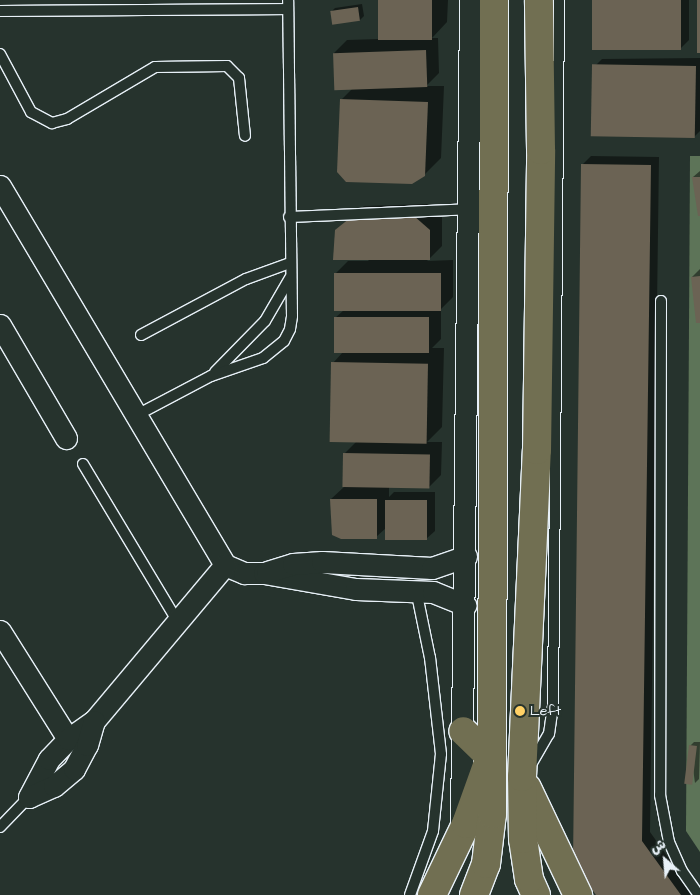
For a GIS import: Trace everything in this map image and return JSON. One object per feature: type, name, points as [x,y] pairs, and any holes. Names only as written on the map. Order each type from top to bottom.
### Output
[{"type":"highway","points":[[474,895],[486,864],[492,814],[490,758],[494,0]]},
{"type":"highway","points":[[536,895],[529,879],[523,839],[522,777],[537,440],[540,0]]},
{"type":"highway","points":[[463,731],[490,758]]},
{"type":"highway","points":[[432,895],[460,838],[490,758]]},
{"type":"highway","points":[[522,777],[578,895]]},
{"type":"street","points":[[460,838],[466,556],[470,209],[470,0]]},
{"type":"street","points":[[0,186],[225,566],[244,573],[264,573],[356,589],[416,590],[441,594],[465,605]]},
{"type":"street","points":[[0,324],[66,438]]},
{"type":"street","points":[[264,573],[293,564],[322,562],[415,568],[444,565],[466,556]]},
{"type":"street","points":[[26,800],[49,759],[68,739],[94,721],[225,566]]},
{"type":"street","points":[[415,568],[416,590]]},
{"type":"street","points":[[0,631],[68,739]]},
{"type":"street","points":[[26,800],[54,786],[74,769],[87,746],[94,721]]},
{"type":"lane","points":[[522,777],[544,746],[553,707],[559,0]]},
{"type":"lane","points":[[0,11],[288,5],[289,217],[292,316],[284,341],[263,358],[211,376],[136,416]]},
{"type":"lane","points":[[0,54],[31,112],[52,123],[67,119],[155,67],[227,66],[239,78],[245,136]]},
{"type":"lane","points":[[289,217],[470,209]]},
{"type":"lane","points":[[140,335],[246,279],[290,263]]},
{"type":"lane","points":[[211,376],[260,327],[291,278]]},
{"type":"lane","points":[[661,301],[660,795],[672,850],[699,895]]},
{"type":"lane","points":[[83,464],[178,622]]},
{"type":"lane","points":[[410,895],[433,831],[441,762],[432,667],[416,590]]},
{"type":"lane","points":[[0,820],[26,800]]},
{"type":"lane","points":[[0,827],[26,800]]},
{"type":"green space","points":[[690,156],[700,156],[700,852],[686,831]]},
{"type":"building","points":[[378,0],[432,0],[432,40],[378,40]]},
{"type":"building","points":[[592,0],[681,0],[681,50],[592,50]]},
{"type":"building","points":[[697,0],[700,0],[700,53],[697,53]]},
{"type":"building","points":[[358,7],[360,21],[332,25],[330,11]]},
{"type":"building","points":[[426,50],[427,87],[334,90],[333,53]]},
{"type":"building","points":[[592,64],[696,66],[695,138],[591,136]]},
{"type":"building","points":[[340,99],[428,102],[425,176],[412,184],[346,182],[337,172]]},
{"type":"building","points":[[581,164],[651,165],[642,841],[681,895],[596,895],[573,863]]},
{"type":"building","points":[[692,177],[700,177],[700,216],[698,216]]},
{"type":"building","points":[[414,216],[430,230],[430,260],[333,260],[335,230],[350,218]]},
{"type":"building","points":[[334,273],[441,273],[441,311],[334,311]]},
{"type":"building","points":[[700,276],[700,323],[696,323],[691,277]]},
{"type":"building","points":[[334,317],[429,317],[429,353],[334,353]]},
{"type":"building","points":[[331,362],[428,364],[427,444],[330,442]]},
{"type":"building","points":[[343,453],[430,455],[429,489],[342,487]]},
{"type":"building","points":[[330,499],[377,499],[377,539],[341,539],[332,535]]},
{"type":"building","points":[[385,500],[427,500],[427,540],[385,540]]},
{"type":"building","points":[[689,745],[697,746],[692,785],[684,784]]},
{"type":"place","name":"Left","points":[[520,711]]}]
